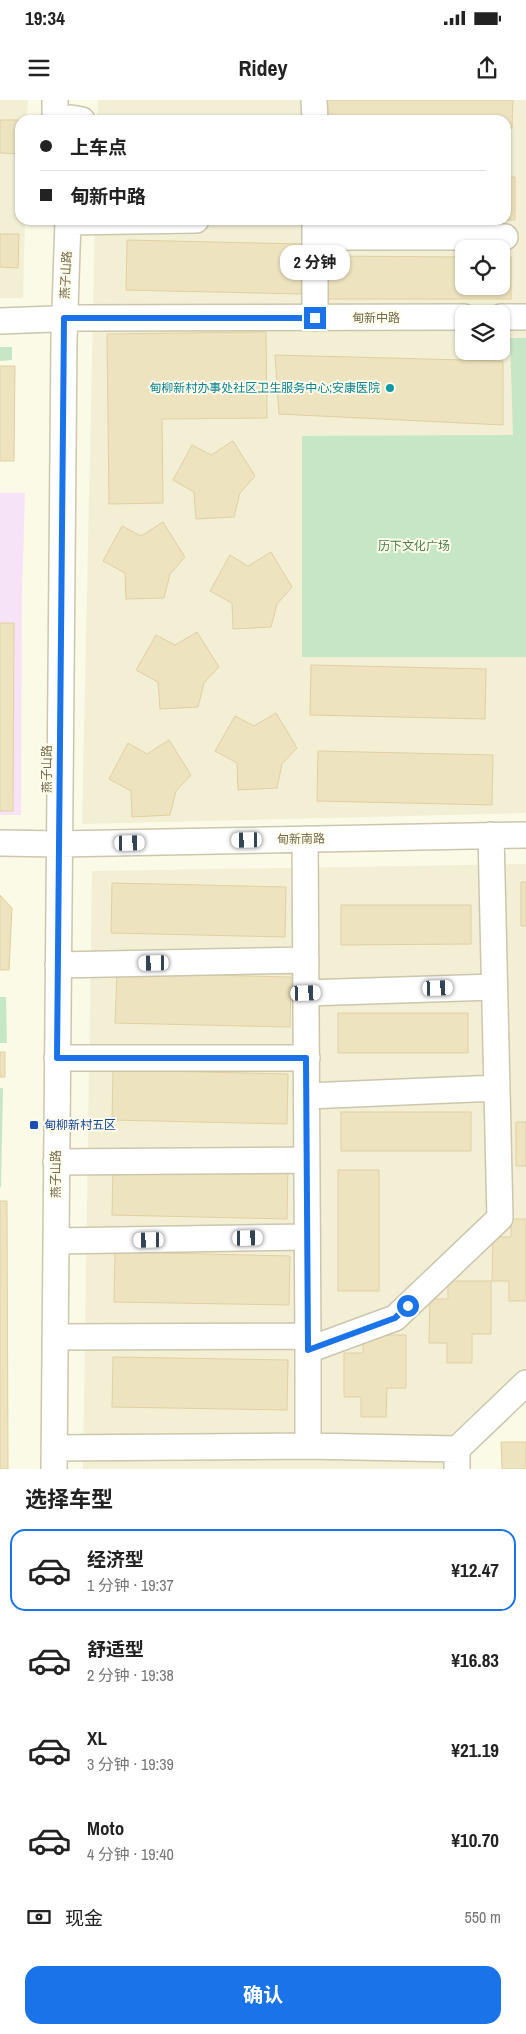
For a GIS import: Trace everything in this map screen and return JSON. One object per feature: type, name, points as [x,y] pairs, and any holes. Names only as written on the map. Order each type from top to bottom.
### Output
[{"type":"street","points":[[314,100],[315,115]]},
{"type":"street","name":"燕子山路","points":[[40,1469],[53,844],[56,319],[63,225]]},
{"type":"street","points":[[315,318],[315,228],[505,237]]},
{"type":"street","name":"甸新中路","points":[[0,321],[56,319],[455,317]]},
{"type":"street","points":[[510,317],[526,317]]},
{"type":"street","points":[[55,1337],[308,1343],[395,1318],[500,1218],[491,835]]},
{"type":"street","name":"甸新南路","points":[[0,843],[53,844],[526,835]]},
{"type":"street","points":[[306,839],[308,1446]]},
{"type":"street","name":"燕子山路","points":[[53,844],[58,965],[54,1458]]},
{"type":"street","points":[[58,965],[306,960]]},
{"type":"street","points":[[306,993],[494,986]]},
{"type":"street","points":[[57,1058],[306,1058]]},
{"type":"street","points":[[306,1096],[497,1088]]},
{"type":"street","points":[[56,1162],[307,1160]]},
{"type":"street","points":[[56,1241],[307,1237]]},
{"type":"street","points":[[54,1458],[221,1458],[308,1446],[457,1459],[526,1383]]},
{"type":"shaded area","points":[[0,100],[28,100],[27,115],[15,115],[15,225],[25,225],[23,298],[0,298]]},
{"type":"shaded area","points":[[98,100],[526,100],[526,813],[82,824],[95,225],[511,225],[511,115],[97,115]]},
{"type":"shaded area","points":[[0,493],[25,493],[22,592],[21,815],[0,815]]},
{"type":"shaded area","points":[[526,864],[526,1373],[447,1469],[83,1469],[92,871]]},
{"type":"green space","name":"历下文化广场","points":[[510,338],[526,338],[526,657],[302,657],[302,436],[513,435]]},
{"type":"green space","points":[[0,347],[12,347],[12,360],[0,361]]},
{"type":"green space","points":[[0,997],[6,997],[7,1043],[0,1043]]},
{"type":"green space","points":[[0,1088],[3,1088],[1,1187],[0,1187]]},
{"type":"building","points":[[327,100],[513,100],[512,128],[511,115],[327,115]]},
{"type":"building","points":[[0,120],[15,120],[15,154],[0,153]]},
{"type":"building","points":[[511,177],[515,177],[515,220],[511,220]]},
{"type":"building","points":[[0,234],[19,234],[18,268],[0,267]]},
{"type":"building","points":[[127,240],[302,244],[301,294],[126,290]]},
{"type":"building","points":[[326,256],[455,257],[455,295],[510,295],[511,257],[511,299],[326,299]]},
{"type":"building","points":[[266,332],[267,418],[162,419],[163,503],[109,504],[107,334]]},
{"type":"building","name":"甸柳新村办事处社区卫生服务中心;安康医院","points":[[275,355],[503,361],[503,425],[279,414]]},
{"type":"building","points":[[0,366],[15,366],[14,461],[0,461]]},
{"type":"building","points":[[233,441],[255,476],[240,493],[234,517],[196,519],[194,492],[173,480],[192,445],[211,455]]},
{"type":"building","points":[[163,522],[185,557],[170,574],[164,598],[126,599],[125,573],[103,561],[122,526],[141,536]]},
{"type":"building","points":[[271,552],[292,587],[277,604],[271,627],[233,629],[232,603],[210,591],[230,555],[248,566]]},
{"type":"building","points":[[0,623],[14,623],[13,811],[0,811]]},
{"type":"building","points":[[197,632],[219,667],[204,683],[198,707],[160,709],[158,682],[136,670],[156,635],[175,645]]},
{"type":"building","points":[[311,665],[486,669],[485,719],[310,715]]},
{"type":"building","points":[[276,713],[297,748],[282,764],[277,788],[238,790],[237,763],[215,751],[235,716],[254,726]]},
{"type":"building","points":[[169,740],[191,775],[176,791],[170,815],[132,817],[131,791],[109,779],[128,743],[147,754]]},
{"type":"building","points":[[318,751],[493,755],[492,805],[317,801]]},
{"type":"building","points":[[521,882],[526,882],[526,926],[521,926]]},
{"type":"building","points":[[112,883],[286,887],[285,937],[111,933]]},
{"type":"building","points":[[0,895],[12,908],[9,970],[0,970]]},
{"type":"building","points":[[341,905],[471,905],[471,944],[341,945]]},
{"type":"building","points":[[117,973],[291,977],[290,1027],[115,1023]]},
{"type":"building","points":[[338,1013],[468,1013],[468,1053],[338,1053]]},
{"type":"building","points":[[0,1052],[5,1052],[5,1077],[0,1077]]},
{"type":"building","points":[[113,1070],[288,1074],[287,1124],[112,1120]]},
{"type":"building","points":[[341,1112],[471,1112],[471,1151],[341,1151]]},
{"type":"building","points":[[516,1122],[526,1122],[526,1166],[516,1166]]},
{"type":"building","points":[[113,1165],[288,1169],[287,1219],[112,1215]]},
{"type":"building","points":[[338,1170],[379,1170],[379,1291],[338,1291]]},
{"type":"building","points":[[0,1201],[7,1201],[8,1469],[0,1469]]},
{"type":"building","points":[[511,1219],[526,1219],[526,1301],[509,1301],[509,1281],[492,1281],[493,1237],[511,1237]]},
{"type":"building","points":[[115,1252],[290,1256],[289,1305],[114,1302]]},
{"type":"building","points":[[448,1281],[491,1281],[491,1334],[472,1334],[472,1363],[447,1363],[447,1343],[429,1343],[430,1299],[448,1299]]},
{"type":"building","points":[[363,1335],[406,1335],[406,1388],[387,1388],[386,1417],[361,1417],[361,1397],[344,1397],[344,1353],[363,1353]]},
{"type":"building","points":[[113,1357],[288,1360],[287,1410],[112,1407]]},
{"type":"building","points":[[501,1442],[526,1442],[526,1469],[502,1469]]},
{"type":"place","name":"甸柳新村办事处社区卫生服务中心;安康医院","points":[[390,388]]},
{"type":"place","name":"甸柳新村五区","points":[[34,1125]]},
{"type":"route","points":[[315,318],[64,318],[57,1058],[306,1058],[308,1350],[395,1318],[408,1306]]}]
